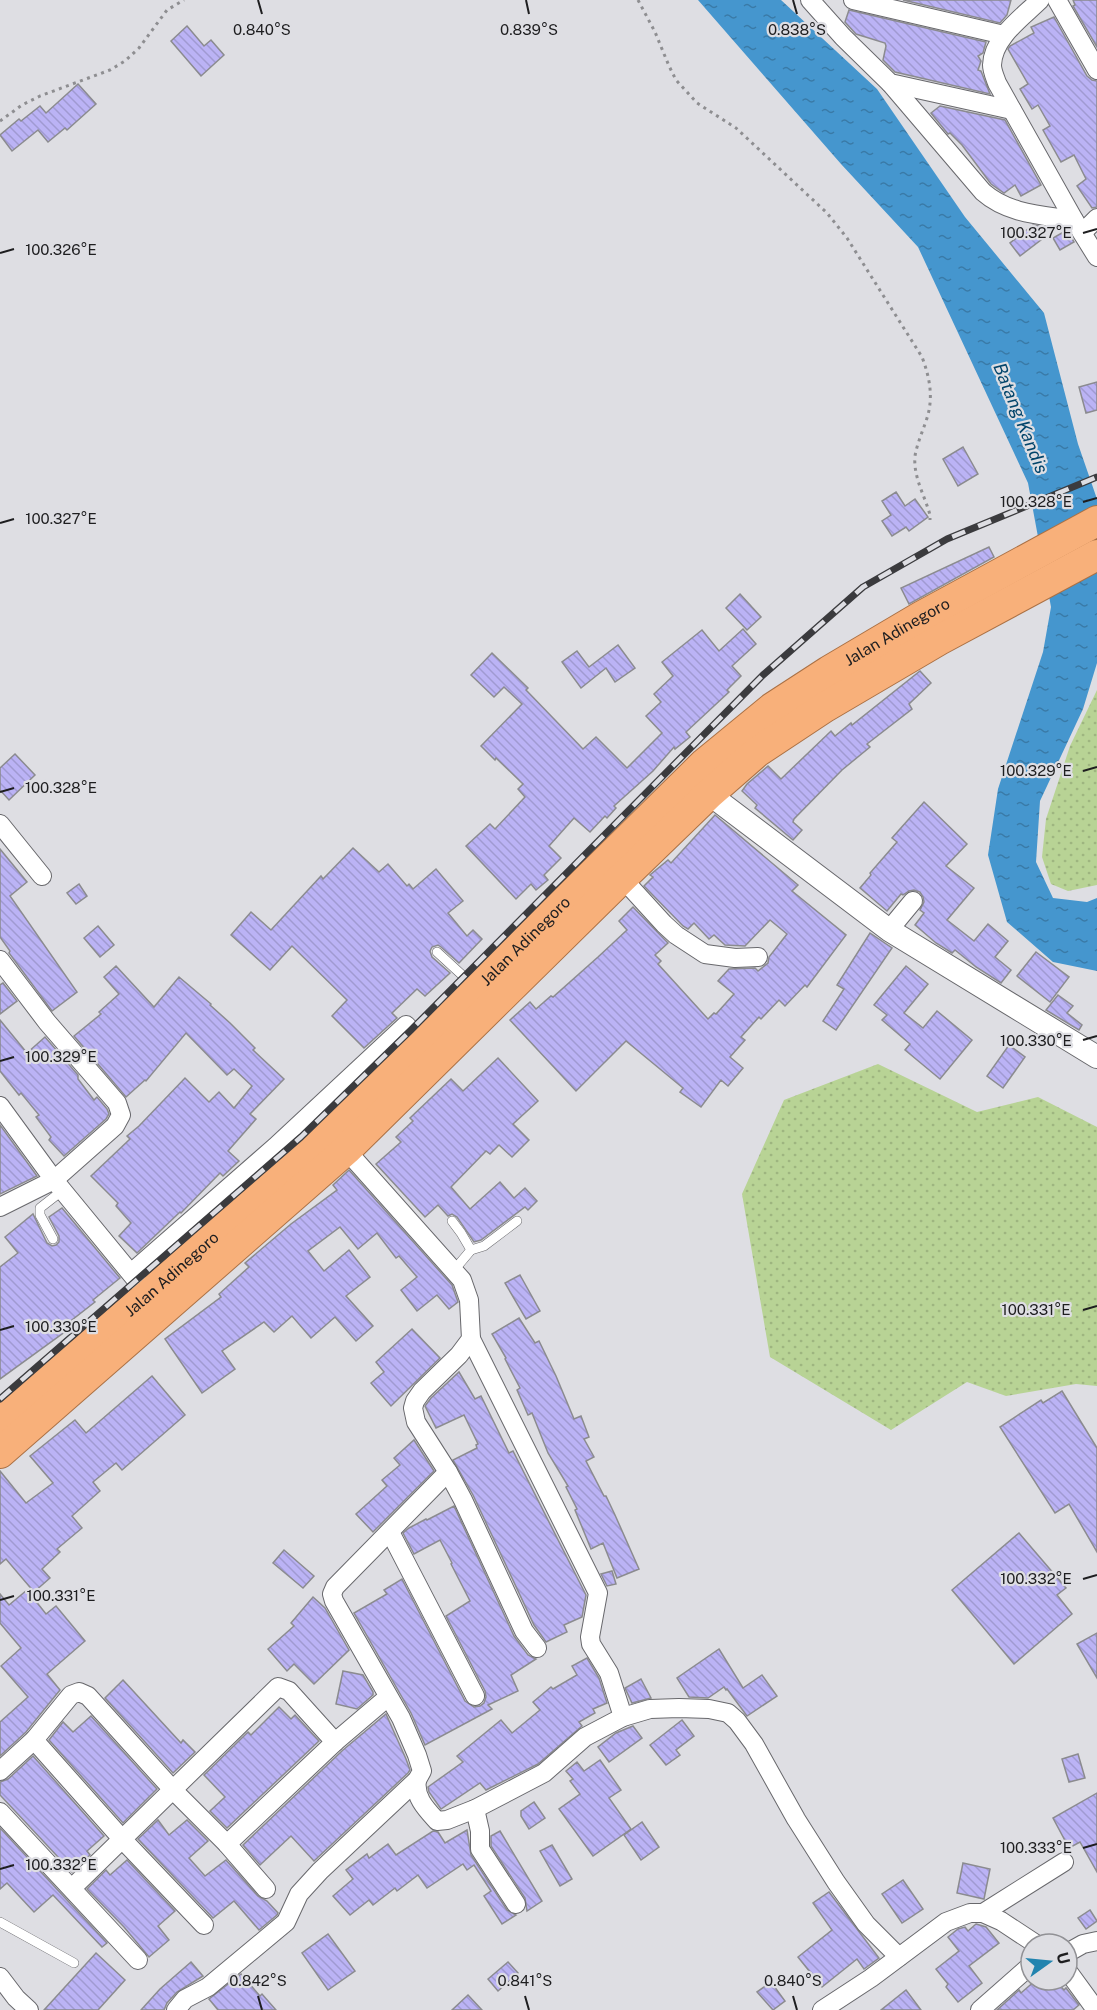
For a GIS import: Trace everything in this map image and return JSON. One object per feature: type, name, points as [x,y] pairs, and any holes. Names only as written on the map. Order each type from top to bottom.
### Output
[{"type":"highway","name":"Jalan Adinegoro","points":[[0,1453],[346,1150],[388,1093],[422,1041],[705,763],[772,708],[829,670],[922,615],[1097,521]]},
{"type":"highway","name":"Jalan Adinegoro","points":[[0,1421],[140,1283],[328,1135],[388,1093],[757,752],[825,707],[939,640],[1097,555]]},
{"type":"street","points":[[810,0],[843,37],[890,83],[983,192],[995,202],[1021,212],[1078,226],[1097,219]]},
{"type":"street","points":[[853,0],[1004,35]]},
{"type":"street","points":[[1040,0],[1004,35],[994,55],[993,71],[1012,110],[1097,257]]},
{"type":"street","points":[[1057,0],[1097,70]]},
{"type":"street","points":[[890,83],[1012,110]]},
{"type":"street","points":[[709,794],[889,930],[1097,1057]]},
{"type":"street","points":[[0,824],[42,876]]},
{"type":"street","points":[[622,878],[676,935],[705,954],[735,958],[758,957]]},
{"type":"street","points":[[889,930],[913,901]]},
{"type":"street","points":[[0,960],[47,1022],[117,1102],[121,1115],[120,1121],[58,1185],[0,1207]]},
{"type":"street","points":[[0,1106],[58,1185],[140,1283],[275,1147],[406,1026],[422,1041]]},
{"type":"street","points":[[346,1150],[462,1280],[469,1300],[471,1339],[598,1593],[590,1637],[591,1644],[609,1673],[622,1717]]},
{"type":"street","points":[[471,1339],[459,1355],[422,1391],[413,1408],[416,1422],[463,1500],[524,1631],[537,1648]]},
{"type":"street","points":[[176,2010],[185,1999],[208,1987],[286,1922],[298,1894],[320,1870],[417,1780],[422,1771],[417,1755],[388,1697],[332,1594],[335,1587],[448,1472]]},
{"type":"street","points":[[390,1532],[475,1696]]},
{"type":"street","points":[[72,1888],[174,1791],[278,1687],[289,1692],[335,1742]]},
{"type":"street","points":[[0,1771],[34,1740],[71,1695],[79,1692],[88,1696],[174,1791],[227,1844],[266,1889]]},
{"type":"street","points":[[227,1844],[335,1742],[388,1697]]},
{"type":"street","points":[[417,1780],[416,1790],[424,1807],[437,1821],[447,1820],[475,1809],[544,1773],[585,1737],[622,1717],[650,1709],[709,1709],[728,1713],[754,1744],[786,1802],[831,1874],[866,1924],[899,1957]]},
{"type":"street","points":[[34,1740],[123,1840],[204,1925]]},
{"type":"street","points":[[475,1809],[480,1831],[480,1848],[516,1904]]},
{"type":"street","points":[[0,1812],[138,1960]]},
{"type":"street","points":[[983,1913],[1064,1862]]},
{"type":"street","points":[[827,2009],[946,1922],[970,1913],[983,1913],[1002,1921],[1019,1932]]},
{"type":"street","points":[[1079,1946],[1097,1941]]},
{"type":"street","points":[[980,2010],[1019,1976]]},
{"type":"street","points":[[0,1977],[29,2010]]},
{"type":"street","points":[[1079,1988],[1092,2008]]},
{"type":"lane","points":[[437,952],[476,988]]},
{"type":"lane","points":[[54,1239],[40,1215],[40,1208],[58,1185]]},
{"type":"lane","points":[[452,1221],[471,1250]]},
{"type":"lane","points":[[454,1269],[471,1250],[484,1246],[517,1221]]},
{"type":"lane","points":[[0,1922],[74,1963]]},
{"type":"path","points":[[0,121],[22,105],[40,96],[102,74],[125,61],[139,48],[167,10],[184,0]]},
{"type":"path","points":[[638,0],[656,32],[676,80],[698,103],[736,128],[827,213],[847,238],[922,357],[931,390],[930,406],[920,435],[915,466],[930,520]]},
{"type":"green space","points":[[1097,690],[1097,885],[1068,891],[1051,884],[1042,857],[1046,819],[1070,746]]},
{"type":"green space","points":[[878,1064],[977,1112],[1038,1097],[1097,1127],[1097,1386],[1076,1384],[1006,1396],[967,1382],[891,1430],[770,1357],[742,1194],[784,1100]]},
{"type":"water","name":"Batang Kandis","points":[[698,0],[781,0],[877,89],[965,217],[1044,313],[1078,444],[1097,499],[1097,663],[1083,709],[1040,801],[1036,862],[1053,898],[1087,902],[1097,898],[1097,971],[1053,962],[1007,922],[988,855],[998,789],[1043,652],[1051,607],[1028,483],[918,247],[841,164]]},
{"type":"building","points":[[903,0],[1011,0],[1007,15],[1000,23]]},
{"type":"building","points":[[1073,0],[1097,0],[1097,47],[1073,6],[1075,5]]},
{"type":"building","points":[[849,10],[986,42],[983,53],[978,56],[981,61],[978,70],[981,71],[990,94],[895,72],[883,60],[885,43],[856,34],[845,22]]},
{"type":"building","points":[[1054,17],[1087,76],[1097,81],[1097,207],[1092,208],[1077,186],[1086,179],[1074,155],[1061,162],[1043,130],[1050,126],[1038,105],[1032,109],[1020,89],[1028,84],[1008,49],[1034,33],[1031,27]]},
{"type":"building","points":[[187,26],[204,46],[211,40],[224,55],[201,76],[171,41]]},
{"type":"building","points":[[78,84],[96,104],[67,130],[65,128],[48,142],[38,130],[12,151],[0,135],[19,119],[21,121],[40,106],[46,113]]},
{"type":"building","points":[[940,106],[1005,120],[1041,185],[1021,196],[1015,185],[1004,193],[991,184],[962,145],[950,133],[948,134],[931,113]]},
{"type":"building","points":[[1033,225],[1039,226],[1046,236],[1020,256],[1010,243]]},
{"type":"building","points":[[1067,230],[1074,242],[1060,250],[1053,238]]},
{"type":"building","points":[[1097,382],[1097,410],[1086,413],[1079,387]]},
{"type":"building","points":[[963,447],[978,474],[958,486],[943,459]]},
{"type":"building","points":[[896,492],[905,506],[915,499],[928,517],[909,531],[906,527],[892,536],[882,521],[891,515],[882,501]]},
{"type":"building","points":[[989,547],[994,557],[909,604],[901,588]]},
{"type":"building","points":[[740,594],[761,617],[747,630],[726,608]]},
{"type":"building","points":[[743,629],[756,644],[732,666],[741,676],[727,690],[729,692],[686,732],[690,737],[675,749],[674,747],[653,771],[614,806],[616,808],[607,818],[605,816],[590,832],[574,818],[549,846],[561,858],[544,875],[548,880],[536,890],[531,884],[516,899],[466,846],[490,824],[495,829],[525,797],[518,789],[523,784],[481,746],[522,704],[504,687],[494,697],[471,675],[492,653],[528,688],[526,690],[583,749],[596,737],[627,768],[662,733],[646,716],[661,702],[654,694],[673,676],[662,662],[702,630],[719,651]]},
{"type":"building","points":[[618,645],[635,668],[615,682],[606,668],[581,688],[562,662],[577,651],[589,667]]},
{"type":"building","points":[[920,671],[931,683],[909,704],[912,709],[867,744],[870,747],[842,770],[794,819],[793,822],[802,830],[793,840],[755,808],[757,805],[742,791],[768,766],[781,779],[831,731],[835,736],[851,723],[852,725]]},
{"type":"building","points":[[15,754],[35,775],[9,800],[0,790],[0,768]]},
{"type":"building","points":[[924,802],[967,844],[946,866],[974,888],[947,920],[974,941],[988,924],[1008,941],[995,957],[1011,970],[1001,983],[955,950],[952,953],[936,943],[915,925],[924,913],[920,910],[924,902],[920,892],[914,890],[901,894],[887,911],[860,888],[897,842],[892,838]]},
{"type":"building","points":[[715,815],[798,885],[792,891],[846,935],[807,987],[805,985],[785,1006],[779,1000],[741,1037],[745,1040],[730,1057],[743,1068],[728,1086],[721,1080],[701,1107],[680,1092],[683,1088],[626,1041],[576,1091],[510,1020],[530,1002],[536,1009],[551,996],[553,997],[598,957],[627,930],[619,921],[633,907],[668,943],[655,955],[661,961],[658,964],[708,1019],[714,1013],[716,1014],[734,994],[718,981],[729,969],[755,968],[758,971],[768,963],[769,957],[787,934],[770,920],[745,946],[725,945],[714,935],[709,939],[694,923],[688,929],[683,926],[644,886],[653,877],[650,875],[668,860],[671,863]]},
{"type":"building","points":[[353,848],[379,872],[388,864],[407,886],[409,884],[413,889],[436,869],[463,901],[448,913],[467,936],[473,930],[482,939],[459,963],[438,945],[432,947],[430,951],[432,957],[450,973],[425,996],[417,989],[392,1013],[397,1018],[364,1048],[332,1016],[347,1000],[292,946],[270,970],[231,935],[251,912],[271,930],[321,876],[323,879]]},
{"type":"building","points":[[0,849],[27,882],[10,896],[77,992],[52,1011],[9,953],[10,951],[0,937]]},
{"type":"building","points":[[79,884],[87,896],[76,904],[67,893]]},
{"type":"building","points":[[98,926],[114,945],[100,957],[84,938]]},
{"type":"building","points":[[870,933],[892,948],[836,1030],[823,1021],[844,989],[837,985]]},
{"type":"building","points":[[1036,952],[1069,977],[1050,1002],[1017,976]]},
{"type":"building","points":[[116,966],[154,1007],[179,977],[211,1004],[255,1048],[253,1050],[284,1079],[250,1114],[256,1119],[228,1151],[239,1161],[223,1176],[220,1173],[137,1253],[119,1236],[131,1223],[116,1206],[118,1203],[91,1176],[130,1139],[127,1136],[185,1078],[209,1102],[219,1092],[234,1108],[252,1086],[234,1069],[227,1075],[186,1033],[146,1081],[126,1097],[74,1036],[101,1014],[99,1012],[119,994],[104,977]]},
{"type":"building","points":[[906,966],[928,984],[904,1013],[923,1028],[937,1011],[972,1040],[940,1079],[905,1050],[910,1044],[882,1020],[887,1015],[874,1005]]},
{"type":"building","points":[[3,983],[17,1001],[0,1014],[0,985]]},
{"type":"building","points":[[1058,995],[1073,1006],[1067,1013],[1082,1025],[1079,1030],[1046,1010]]},
{"type":"building","points":[[0,1020],[27,1053],[45,1037],[78,1075],[78,1079],[94,1100],[97,1097],[107,1109],[109,1114],[106,1119],[64,1156],[49,1140],[51,1137],[36,1117],[39,1115],[0,1071]]},
{"type":"building","points":[[1009,1045],[1025,1057],[1003,1088],[987,1076]]},
{"type":"building","points":[[498,1058],[538,1101],[513,1124],[529,1140],[512,1157],[499,1145],[490,1154],[486,1151],[451,1187],[470,1209],[500,1182],[514,1198],[525,1188],[537,1201],[528,1210],[525,1207],[481,1240],[474,1242],[457,1217],[452,1214],[448,1216],[438,1205],[425,1217],[376,1164],[401,1142],[396,1137],[413,1121],[410,1118],[451,1079],[463,1091]]},
{"type":"building","points":[[0,1125],[37,1176],[0,1194]]},
{"type":"building","points":[[349,1170],[452,1285],[458,1302],[449,1309],[437,1295],[417,1311],[401,1290],[417,1277],[399,1256],[396,1258],[377,1233],[358,1249],[340,1227],[308,1251],[324,1271],[349,1250],[370,1277],[346,1296],[373,1326],[356,1341],[335,1317],[311,1338],[292,1316],[274,1332],[264,1322],[222,1351],[235,1369],[202,1393],[165,1339],[221,1297],[219,1294],[249,1267],[245,1263],[291,1224],[337,1190],[333,1185]]},
{"type":"building","points":[[62,1208],[120,1278],[93,1300],[95,1302],[63,1327],[66,1331],[0,1379],[0,1267],[18,1253],[5,1237],[33,1214],[47,1243],[52,1246],[56,1245],[59,1242],[59,1236],[49,1217]]},
{"type":"building","points":[[520,1275],[540,1311],[526,1319],[505,1283]]},
{"type":"building","points":[[519,1318],[535,1343],[539,1341],[574,1419],[581,1416],[589,1437],[584,1439],[594,1457],[586,1461],[606,1496],[639,1569],[617,1578],[603,1543],[591,1549],[575,1510],[577,1509],[566,1487],[568,1486],[548,1453],[532,1413],[528,1415],[517,1390],[520,1388],[492,1334]]},
{"type":"building","points":[[412,1329],[440,1358],[391,1406],[371,1383],[384,1372],[376,1362]]},
{"type":"building","points":[[459,1372],[475,1399],[481,1396],[509,1453],[513,1451],[586,1595],[582,1617],[564,1625],[567,1632],[546,1642],[534,1625],[473,1495],[453,1460],[477,1448],[478,1444],[464,1415],[436,1428],[425,1406]]},
{"type":"building","points":[[152,1376],[185,1415],[122,1470],[116,1463],[93,1482],[100,1491],[72,1516],[82,1528],[57,1549],[60,1552],[42,1569],[50,1578],[34,1592],[6,1559],[0,1564],[0,1471],[26,1503],[53,1483],[30,1456],[75,1420],[86,1433]]},
{"type":"building","points":[[1062,1391],[1097,1448],[1097,1552],[1069,1504],[1055,1513],[1000,1427],[1041,1400],[1043,1403]]},
{"type":"building","points":[[414,1440],[434,1471],[373,1532],[356,1514],[387,1486],[382,1480],[400,1465],[394,1458]]},
{"type":"building","points":[[454,1506],[514,1636],[528,1655],[536,1659],[511,1675],[518,1691],[488,1705],[492,1709],[425,1745],[411,1713],[354,1613],[387,1594],[384,1590],[402,1579],[465,1701],[474,1707],[484,1703],[485,1691],[446,1616],[470,1601],[452,1563],[440,1540],[414,1554],[403,1533]]},
{"type":"building","points":[[1019,1533],[1066,1588],[1057,1595],[1072,1614],[1014,1664],[952,1590]]},
{"type":"building","points":[[284,1550],[314,1576],[303,1588],[273,1563]]},
{"type":"building","points":[[612,1571],[616,1584],[607,1586],[601,1574]]},
{"type":"building","points":[[27,1590],[46,1614],[56,1606],[85,1641],[47,1674],[60,1690],[26,1732],[0,1756],[0,1722],[28,1697],[1,1666],[21,1648],[0,1623],[0,1594],[9,1605]]},
{"type":"building","points":[[313,1597],[325,1608],[349,1650],[314,1684],[294,1664],[287,1671],[268,1649],[294,1626],[291,1623]]},
{"type":"building","points":[[1097,1633],[1097,1678],[1077,1644]]},
{"type":"building","points":[[719,1649],[743,1688],[762,1675],[777,1696],[747,1716],[724,1687],[708,1698],[689,1697],[677,1678]]},
{"type":"building","points":[[587,1658],[599,1678],[607,1703],[593,1709],[595,1713],[579,1722],[582,1726],[538,1764],[486,1790],[480,1783],[441,1809],[428,1787],[463,1762],[457,1756],[501,1720],[512,1733],[540,1710],[533,1702],[551,1687],[553,1689],[577,1675],[572,1666]]},
{"type":"building","points":[[343,1671],[363,1675],[373,1692],[373,1695],[357,1709],[336,1704]]},
{"type":"building","points":[[641,1679],[651,1698],[632,1703],[625,1688]]},
{"type":"building","points":[[123,1680],[181,1743],[183,1740],[195,1752],[173,1773],[105,1698]]},
{"type":"building","points":[[279,1707],[291,1719],[295,1715],[319,1741],[227,1828],[210,1811],[225,1797],[204,1775],[248,1732],[251,1735]]},
{"type":"building","points":[[386,1714],[406,1759],[410,1770],[408,1773],[314,1861],[291,1836],[260,1865],[243,1845],[343,1750]]},
{"type":"building","points":[[91,1716],[157,1789],[123,1823],[49,1740],[63,1722],[73,1732]]},
{"type":"building","points":[[682,1720],[694,1736],[676,1750],[680,1755],[666,1765],[650,1745]]},
{"type":"building","points":[[633,1726],[642,1738],[609,1762],[598,1747],[616,1733]]},
{"type":"building","points":[[1078,1754],[1085,1778],[1069,1782],[1062,1759]]},
{"type":"building","points":[[33,1756],[104,1836],[87,1851],[90,1855],[72,1872],[0,1795],[0,1782],[8,1779]]},
{"type":"building","points":[[600,1760],[621,1790],[609,1798],[631,1829],[593,1856],[559,1809],[580,1794],[570,1781],[573,1779],[566,1771],[577,1762],[584,1771]]},
{"type":"building","points":[[1097,1793],[1097,1872],[1080,1842],[1069,1848],[1053,1818]]},
{"type":"building","points":[[534,1802],[545,1818],[529,1829],[521,1816],[521,1811]]},
{"type":"building","points":[[158,1820],[169,1835],[187,1820],[208,1841],[189,1858],[205,1876],[226,1860],[258,1896],[267,1901],[278,1913],[277,1915],[259,1930],[234,1901],[213,1918],[138,1839]]},
{"type":"building","points":[[642,1822],[659,1847],[641,1860],[624,1835]]},
{"type":"building","points":[[0,1828],[107,1943],[102,1947],[53,1895],[34,1912],[7,1883],[0,1889]]},
{"type":"building","points":[[467,1830],[471,1855],[507,1910],[516,1915],[502,1924],[484,1896],[491,1891],[474,1865],[467,1870],[463,1864],[427,1888],[418,1875],[397,1891],[395,1888],[373,1905],[369,1900],[350,1915],[333,1896],[353,1879],[346,1870],[367,1854],[369,1858],[388,1844],[396,1855],[433,1831],[438,1832],[445,1843]]},
{"type":"building","points":[[500,1831],[542,1901],[527,1911],[525,1898],[491,1846],[491,1836]]},
{"type":"building","points":[[552,1845],[572,1879],[560,1886],[540,1851]]},
{"type":"building","points":[[127,1860],[175,1911],[158,1926],[169,1940],[149,1957],[87,1889],[106,1870],[110,1875]]},
{"type":"building","points":[[963,1863],[990,1869],[984,1899],[957,1893]]},
{"type":"building","points":[[903,1880],[923,1909],[902,1923],[882,1894]]},
{"type":"building","points":[[829,1892],[879,1958],[864,1969],[857,1959],[822,1987],[798,1957],[832,1930],[813,1903]]},
{"type":"building","points":[[1090,1910],[1097,1921],[1086,1929],[1078,1918]]},
{"type":"building","points":[[976,1924],[986,1927],[999,1943],[969,1966],[982,1983],[958,2002],[936,1969],[959,1951],[948,1937],[958,1929],[965,1927],[968,1931]]},
{"type":"building","points":[[328,1934],[355,1971],[328,1990],[302,1953]]},
{"type":"building","points":[[96,1953],[125,1980],[98,2010],[44,2010]]},
{"type":"building","points":[[191,1962],[203,1976],[177,1992],[164,2010],[141,2010],[160,1989]]},
{"type":"building","points":[[508,1962],[518,1973],[498,1991],[488,1979]]},
{"type":"building","points":[[241,1974],[276,2010],[218,2010],[209,1999]]},
{"type":"building","points":[[771,1982],[785,2001],[773,2010],[757,1992]]},
{"type":"building","points":[[906,1990],[921,2010],[881,2010]]},
{"type":"building","points":[[1019,1990],[1021,1993],[1069,1992],[1079,2005],[1073,2010],[997,2010]]},
{"type":"building","points":[[468,1995],[482,2010],[452,2010]]},
{"type":"railway","points":[[0,1399],[301,1137],[411,1030],[763,675],[863,587],[947,539],[1097,477]]}]
